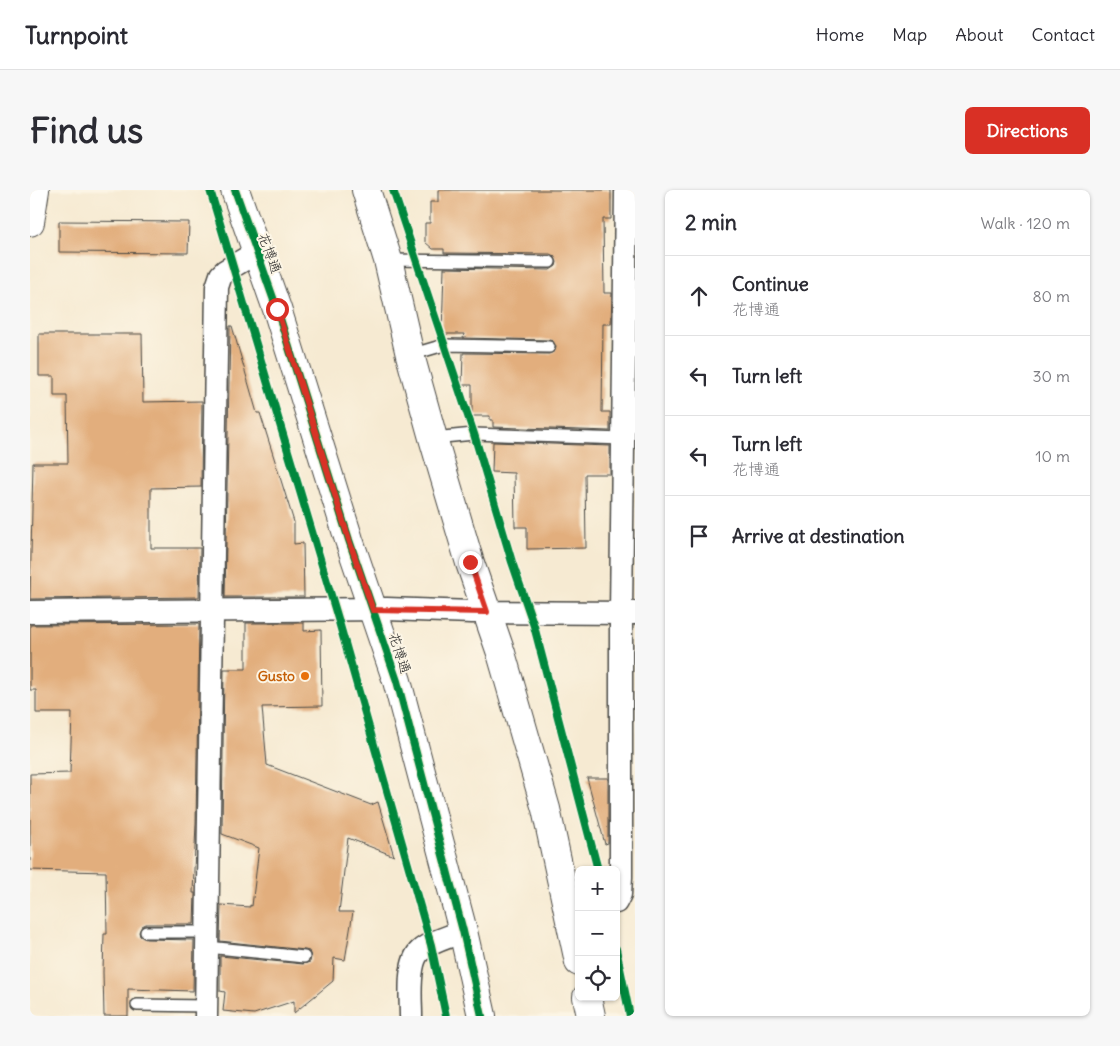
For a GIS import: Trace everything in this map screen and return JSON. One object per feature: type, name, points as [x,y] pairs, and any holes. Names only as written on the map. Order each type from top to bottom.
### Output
[{"type":"street","points":[[30,222],[35,190]]},
{"type":"street","name":"花博通","points":[[235,190],[280,318],[349,540],[397,682],[463,931],[482,1016]]},
{"type":"street","points":[[366,190],[388,260],[410,355],[470,562],[487,612],[546,809],[575,919]]},
{"type":"street","points":[[620,894],[628,613],[626,190]]},
{"type":"street","points":[[206,1011],[217,287],[221,275],[225,271],[257,252]]},
{"type":"street","points":[[30,612],[373,610],[628,613]]},
{"type":"street","points":[[411,1016],[412,974],[416,956],[421,950],[463,931]]},
{"type":"street","points":[[588,1001],[591,1016]]},
{"type":"lane","points":[[388,260],[550,262]]},
{"type":"lane","points":[[410,355],[444,346],[549,347]]},
{"type":"lane","points":[[434,438],[474,434],[627,452]]},
{"type":"lane","points":[[146,932],[208,939],[304,957]]},
{"type":"lane","points":[[137,1005],[206,1011]]},
{"type":"building","points":[[438,190],[611,190],[611,219],[603,219],[604,293],[612,293],[611,324],[603,324],[602,412],[610,412],[610,431],[493,427],[493,420],[490,420],[490,416],[472,416],[472,385],[462,385],[463,353],[549,354],[555,351],[556,347],[553,341],[549,340],[463,338],[464,334],[442,334],[444,268],[550,270],[556,266],[557,262],[554,256],[550,254],[444,253],[444,249],[433,249],[425,242],[425,223],[430,223],[430,202],[438,202]]},
{"type":"building","points":[[59,221],[189,222],[188,253],[59,252]]},
{"type":"building","points":[[230,326],[232,326],[257,413],[260,413],[294,522],[294,544],[303,543],[304,597],[225,597]]},
{"type":"building","points":[[39,334],[142,334],[143,402],[202,401],[201,487],[151,488],[151,548],[200,548],[199,597],[30,599],[33,463],[68,463],[67,396],[54,396],[54,376],[39,376]]},
{"type":"building","points":[[493,442],[610,446],[610,474],[585,474],[586,548],[527,549],[527,527],[515,527],[514,473],[492,472]]},
{"type":"building","points":[[246,623],[304,623],[304,631],[321,630],[322,706],[262,707],[267,765],[371,805],[378,802],[394,856],[348,838],[339,912],[353,912],[345,960],[334,958],[333,981],[294,1013],[294,1001],[254,1014],[223,1011],[225,992],[220,991],[220,956],[303,964],[310,962],[311,957],[309,951],[305,950],[220,941],[221,905],[252,906],[259,848],[222,834],[224,669],[246,669]]},
{"type":"building","points":[[199,624],[193,893],[195,893],[194,924],[146,924],[142,926],[139,932],[140,936],[146,939],[194,940],[193,991],[128,989],[128,1016],[104,1016],[104,934],[107,934],[106,872],[30,870],[30,774],[70,773],[72,713],[36,713],[36,690],[30,690],[30,625]]},
{"type":"building","points":[[587,778],[608,778],[608,843],[605,844]]},
{"type":"cycle path","points":[[210,190],[339,622],[431,945],[446,1016]]},
{"type":"cycle path","points":[[235,190],[277,309],[349,540],[397,681],[463,931],[482,1016]]},
{"type":"cycle path","points":[[393,190],[474,434],[512,562],[534,626],[597,866]]},
{"type":"cycle path","points":[[617,956],[630,1016]]},
{"type":"place","name":"Gusto","points":[[305,676]]},
{"type":"route","points":[[277,309],[349,540],[373,610],[487,612],[470,562]]}]
